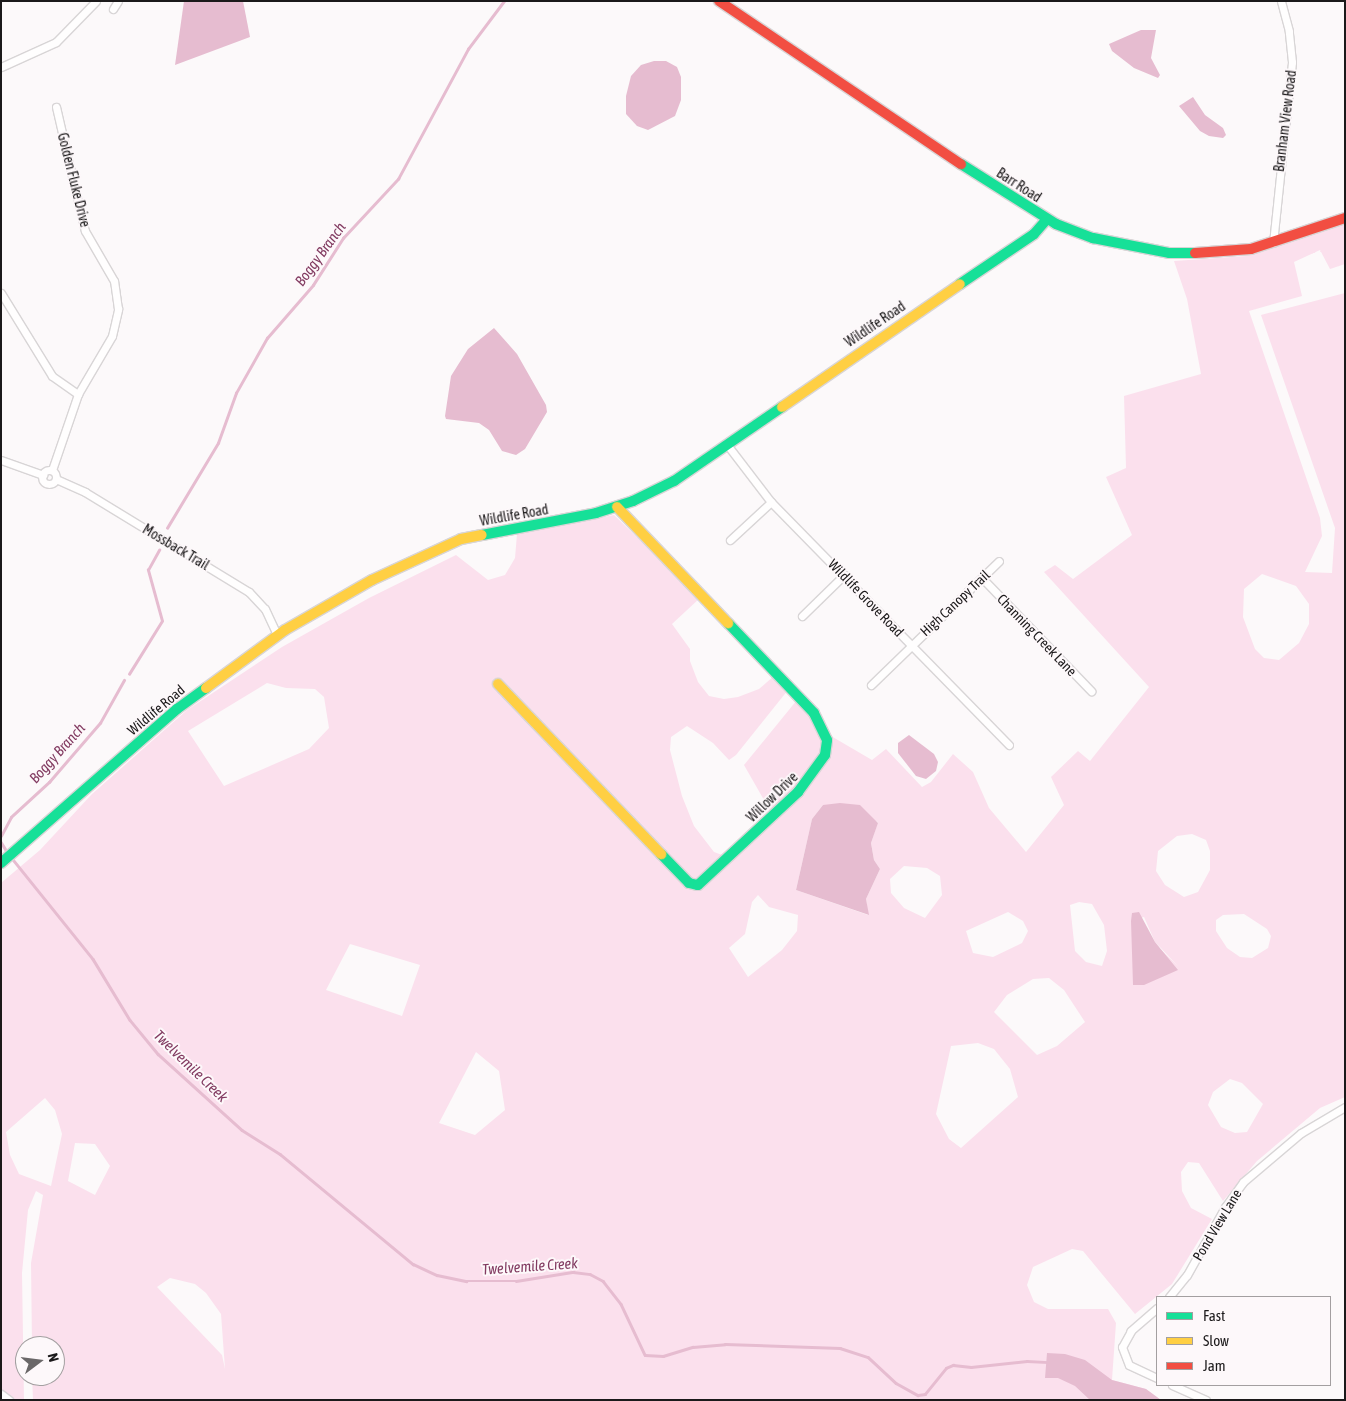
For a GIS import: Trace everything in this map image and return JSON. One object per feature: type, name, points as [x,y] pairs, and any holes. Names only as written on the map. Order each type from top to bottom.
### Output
[{"type":"street","points":[[1,67],[56,42],[96,1]]},
{"type":"street","points":[[113,9],[118,1]]},
{"type":"street","name":"Barr Road","points":[[719,1],[1047,220],[1093,238],[1169,254],[1237,251],[1272,243],[1345,218]]},
{"type":"street","name":"Branham View Road","points":[[1272,243],[1292,62],[1289,32],[1281,1]]},
{"type":"street","name":"Golden Fluke Drive","points":[[52,470],[78,394],[112,336],[118,321],[114,281],[85,231],[56,107]]},
{"type":"street","name":"Wildlife Road","points":[[1,863],[177,709],[277,635],[372,580],[461,540],[617,506],[674,481],[728,446],[862,349],[1034,234],[1047,220]]},
{"type":"street","points":[[1,293],[52,376],[78,394]]},
{"type":"street","name":"Wildlife Grove Road","points":[[728,446],[771,502],[1009,745]]},
{"type":"street","name":"Mossback Trail","points":[[1,460],[43,474],[43,480],[48,484],[56,479],[85,492],[249,592],[265,609],[277,635]]},
{"type":"street","points":[[43,474],[52,470],[56,479]]},
{"type":"street","points":[[730,540],[771,502]]},
{"type":"street","name":"Willow Drive","points":[[498,684],[689,883],[698,885],[710,876],[798,792],[817,768],[825,755],[827,740],[814,713],[617,506]]},
{"type":"street","name":"High Canopy Trail","points":[[871,685],[911,644],[983,579],[999,561]]},
{"type":"street","points":[[802,616],[844,575]]},
{"type":"street","name":"Channing Creek Lane","points":[[983,579],[1091,691]]},
{"type":"street","name":"Pond View Lane","points":[[1170,1296],[1187,1275],[1225,1207],[1243,1182],[1301,1133],[1345,1106]]},
{"type":"street","points":[[1156,1309],[1131,1331],[1122,1347],[1129,1364],[1156,1378]]},
{"type":"street","points":[[1174,1386],[1206,1400]]},
{"type":"street","points":[[1,1394],[9,1400]]},
{"type":"shaded area","points":[[184,1],[243,1],[250,37],[175,65]]},
{"type":"shaded area","points":[[1141,30],[1156,30],[1151,58],[1160,75],[1158,78],[1134,68],[1112,51],[1109,44]]},
{"type":"shaded area","points":[[654,61],[666,61],[677,67],[681,77],[681,100],[675,116],[648,130],[637,126],[626,114],[626,96],[631,76],[641,65]]},
{"type":"shaded area","points":[[1193,97],[1205,115],[1223,128],[1226,135],[1223,138],[1209,136],[1200,131],[1179,106]]},
{"type":"shaded area","points":[[1345,224],[1345,264],[1330,269],[1320,250],[1294,262],[1302,296],[1249,311],[1320,518],[1322,536],[1305,572],[1332,573],[1335,528],[1261,315],[1345,293],[1345,1097],[1320,1108],[1257,1161],[1223,1201],[1199,1163],[1188,1162],[1181,1172],[1182,1191],[1191,1208],[1212,1219],[1172,1284],[1135,1314],[1083,1251],[1072,1249],[1033,1267],[1027,1285],[1034,1302],[1048,1309],[1108,1309],[1116,1323],[1112,1380],[1146,1389],[1161,1400],[33,1400],[32,1386],[65,1386],[65,1336],[32,1336],[31,1263],[43,1195],[36,1191],[28,1210],[22,1273],[23,1336],[15,1336],[15,1386],[24,1386],[24,1400],[13,1400],[1,1392],[1,883],[40,850],[92,794],[187,710],[282,647],[369,598],[456,555],[488,580],[505,575],[515,558],[517,534],[614,515],[700,598],[672,624],[690,649],[690,661],[698,682],[709,696],[724,699],[738,697],[759,689],[775,675],[788,690],[736,755],[729,760],[713,743],[687,726],[671,737],[670,750],[682,796],[694,826],[714,852],[725,856],[776,821],[744,765],[797,700],[831,736],[872,760],[886,749],[922,787],[931,782],[953,754],[973,772],[989,808],[1026,852],[1064,805],[1051,777],[1078,751],[1090,761],[1149,687],[1044,572],[1055,565],[1073,579],[1132,535],[1106,477],[1126,468],[1124,396],[1201,374],[1187,299],[1174,261],[1246,256]],"holes":[[[1262,574],[1296,586],[1309,604],[1309,624],[1299,643],[1279,660],[1264,658],[1255,649],[1243,617],[1244,589]],[[267,683],[286,688],[315,689],[324,697],[329,728],[309,749],[224,786],[188,731]],[[823,805],[878,822],[871,843],[874,860],[880,869],[866,899],[868,915],[796,890],[812,819]],[[1192,834],[1206,840],[1210,851],[1210,870],[1198,892],[1184,897],[1165,885],[1156,871],[1158,851],[1177,836]],[[904,866],[927,868],[940,876],[942,895],[925,918],[904,908],[891,893],[890,879]],[[758,895],[769,907],[798,915],[797,931],[782,950],[748,977],[729,948],[745,934],[752,902]],[[1079,902],[1092,904],[1104,925],[1107,951],[1102,966],[1086,962],[1075,951],[1070,905]],[[1008,912],[1023,921],[1028,931],[1022,943],[993,957],[973,953],[966,931]],[[1244,914],[1267,929],[1271,936],[1268,948],[1252,958],[1240,957],[1227,948],[1216,931],[1216,920],[1223,915]],[[1144,917],[1155,942],[1178,966],[1131,921]],[[350,944],[420,965],[402,1016],[326,990]],[[1049,978],[1064,990],[1085,1022],[1057,1046],[1037,1055],[994,1012],[1007,995],[1033,979]],[[978,1043],[994,1049],[1010,1069],[1018,1097],[961,1148],[949,1139],[936,1114],[951,1046]],[[476,1052],[499,1071],[505,1110],[475,1135],[439,1123]],[[1230,1079],[1242,1083],[1263,1104],[1247,1132],[1235,1133],[1221,1127],[1208,1105],[1213,1092]],[[45,1098],[55,1110],[62,1134],[51,1186],[19,1174],[10,1155],[6,1132]],[[75,1143],[95,1144],[110,1166],[95,1195],[68,1181]],[[170,1278],[195,1284],[206,1293],[221,1314],[225,1369],[222,1355],[157,1287]]]},
{"type":"shaded area","points":[[494,328],[517,354],[546,405],[547,412],[525,449],[516,455],[502,451],[489,430],[479,423],[446,419],[445,416],[451,376],[468,349]]},
{"type":"shaded area","points":[[909,735],[934,754],[938,762],[936,771],[926,779],[916,776],[898,753],[898,743]]},
{"type":"shaded area","points":[[840,803],[860,805],[878,823],[871,843],[874,860],[880,869],[866,899],[869,915],[796,890],[812,819],[823,805]]},
{"type":"shaded area","points":[[1139,912],[1155,942],[1178,970],[1144,985],[1133,985],[1131,921],[1132,913]]},
{"type":"shaded area","points":[[1047,1353],[1065,1354],[1085,1360],[1112,1380],[1146,1389],[1161,1400],[1090,1400],[1075,1386],[1058,1378],[1045,1378]]},
{"type":"waterway","name":"Boggy Branch","points":[[167,528],[218,443],[236,393],[267,338],[313,285],[343,238],[398,179],[468,49],[504,1]]},
{"type":"waterway","name":"Boggy Branch","points":[[129,674],[162,621],[148,570],[159,550]]},
{"type":"waterway","name":"Boggy Branch","points":[[1,836],[11,817],[49,782],[100,723],[124,680]]},
{"type":"waterway","name":"Twelvemile Creek","points":[[1,842],[8,853]]},
{"type":"waterway","name":"Twelvemile Creek","points":[[11,857],[93,959],[130,1020],[158,1054],[242,1130],[280,1154],[413,1264],[437,1275],[466,1281],[516,1281],[573,1272],[590,1274],[603,1281],[621,1304],[645,1355],[663,1356],[693,1347],[725,1344],[840,1348],[868,1357],[896,1383],[918,1395],[925,1394],[946,1368],[953,1365],[971,1367],[1027,1361],[1048,1362]]},
{"type":"traffic: fast","points":[[961,164],[1056,224],[1093,238],[1169,253],[1195,253]]},
{"type":"traffic: fast","points":[[960,284],[1034,234],[1047,219]]},
{"type":"traffic: fast","points":[[482,535],[596,513],[633,501],[674,481],[782,407]]},
{"type":"traffic: fast","points":[[661,854],[689,883],[698,885],[798,792],[825,755],[827,740],[814,713],[728,623]]},
{"type":"traffic: fast","points":[[1,863],[177,709],[206,688]]},
{"type":"traffic: slow","points":[[782,407],[960,284]]},
{"type":"traffic: slow","points":[[617,507],[728,623]]},
{"type":"traffic: slow","points":[[206,688],[285,630],[372,580],[461,539],[482,535]]},
{"type":"traffic: slow","points":[[498,684],[661,854]]},
{"type":"traffic: jam","points":[[719,1],[961,164]]},
{"type":"traffic: jam","points":[[1195,253],[1251,249],[1345,218]]}]
